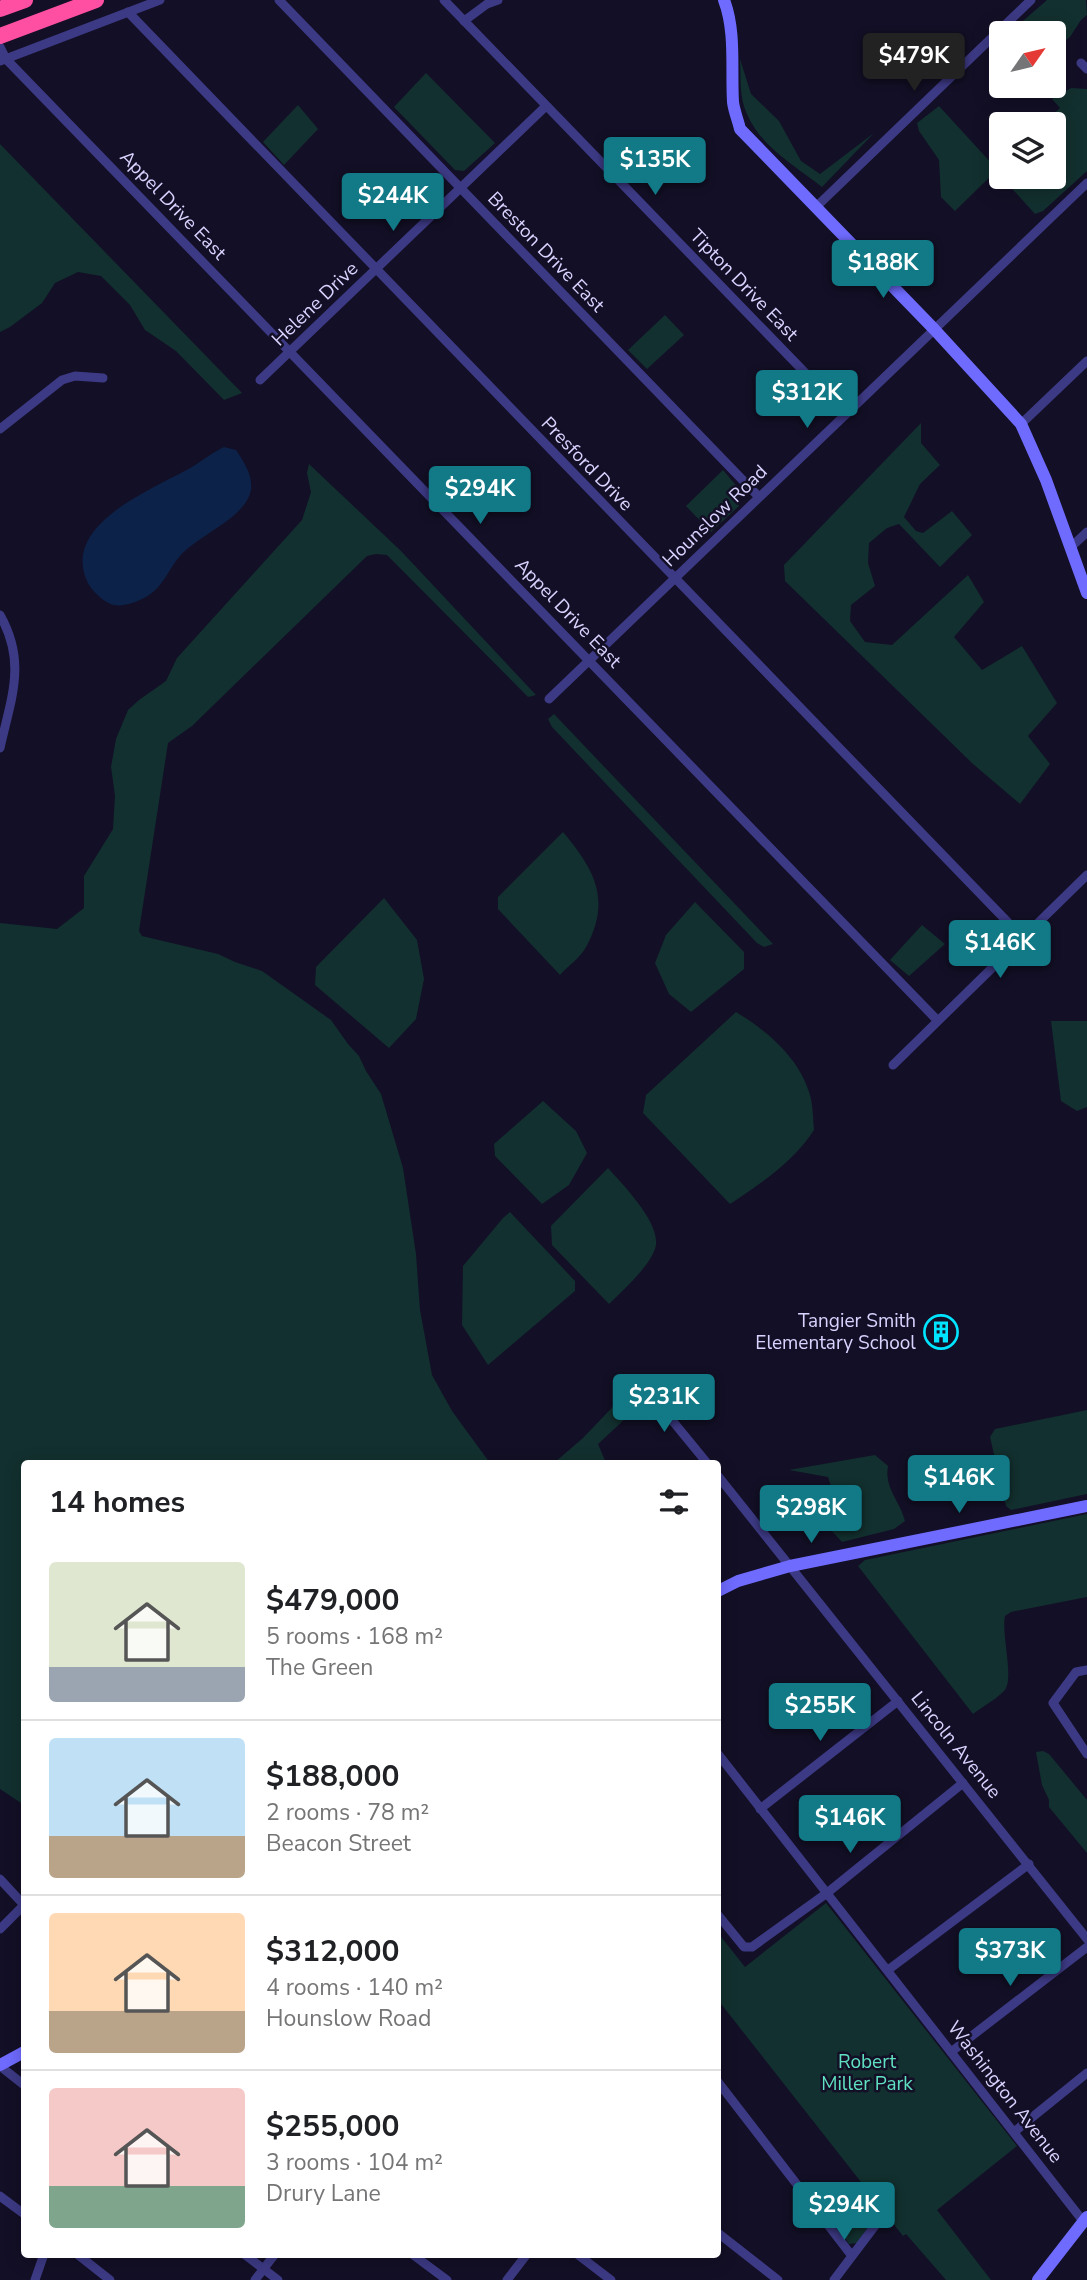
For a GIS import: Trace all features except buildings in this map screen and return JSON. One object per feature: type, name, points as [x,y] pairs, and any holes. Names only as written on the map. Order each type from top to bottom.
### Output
[{"type":"highway","points":[[0,9],[25,0]]},
{"type":"highway","points":[[0,36],[96,0]]},
{"type":"street","points":[[3,60],[160,0]]},
{"type":"street","name":"Breston Drive East","points":[[279,0],[759,497]]},
{"type":"street","name":"Tipton Drive East","points":[[444,0],[845,414]]},
{"type":"street","points":[[464,21],[487,4],[498,0]]},
{"type":"street","points":[[724,0],[727,8],[734,106],[740,129],[934,329],[1021,424],[1046,480],[1087,593]]},
{"type":"street","points":[[816,207],[1031,0]]},
{"type":"street","name":"Presford Drive","points":[[128,12],[1023,939]]},
{"type":"street","name":"Appel Drive East","points":[[0,47],[3,60],[291,351],[937,1020]]},
{"type":"street","name":"Helene Drive","points":[[260,380],[546,106]]},
{"type":"street","name":"Hounslow Road","points":[[548,699],[591,661],[1087,183]]},
{"type":"street","points":[[1021,424],[1087,361]]},
{"type":"street","points":[[0,429],[62,380],[75,376],[103,378]]},
{"type":"street","points":[[1071,547],[1087,532]]},
{"type":"street","points":[[0,615],[11,635],[16,658],[15,681],[0,748]]},
{"type":"street","points":[[893,1065],[1087,875]]},
{"type":"street","points":[[644,1386],[705,1460]]},
{"type":"street","name":"Lincoln Avenue","points":[[721,1480],[1087,1939]]},
{"type":"street","points":[[721,1590],[738,1581],[790,1566],[1087,1506]]},
{"type":"street","points":[[1087,1670],[1076,1672],[1053,1703],[1087,1754]]},
{"type":"street","points":[[760,1809],[898,1701]]},
{"type":"street","name":"Washington Avenue","points":[[721,1758],[1085,2219]]},
{"type":"street","points":[[721,1919],[744,1947],[752,1947],[827,1893],[963,1783]]},
{"type":"street","points":[[888,1970],[1028,1864]]},
{"type":"street","points":[[0,1880],[21,1902]]},
{"type":"street","points":[[0,1929],[21,1908]]},
{"type":"street","points":[[951,2052],[1087,1947]]},
{"type":"street","points":[[21,2054],[0,2065],[21,2082]]},
{"type":"street","points":[[1014,2132],[1087,2073]]},
{"type":"street","points":[[721,2086],[852,2256]]},
{"type":"street","points":[[0,2196],[21,2212]]},
{"type":"street","points":[[1038,2280],[1085,2219]]},
{"type":"street","points":[[834,2280],[877,2223]]},
{"type":"street","points":[[721,2235],[778,2280]]},
{"type":"street","points":[[35,2280],[43,2258]]},
{"type":"street","points":[[82,2258],[110,2280]]},
{"type":"street","points":[[249,2258],[278,2280]]},
{"type":"street","points":[[255,2280],[272,2258]]},
{"type":"street","points":[[417,2258],[447,2280]]},
{"type":"street","points":[[507,2280],[524,2258]]},
{"type":"street","points":[[582,2258],[611,2280]]},
{"type":"green space","points":[[1047,0],[1086,0],[1087,15],[1066,40],[1066,21],[1023,21]]},
{"type":"green space","points":[[740,59],[751,94],[779,121],[801,161],[820,174],[874,133],[822,187],[779,155],[753,126],[743,101]]},
{"type":"green space","points":[[426,73],[495,143],[464,171],[455,170],[394,107]]},
{"type":"green space","points":[[1071,88],[1087,89],[1087,171],[1043,211],[1035,214],[1012,189],[1066,189],[1066,112],[1056,112],[1060,108],[1052,99],[1066,98],[1066,91]]},
{"type":"green space","points":[[298,105],[318,129],[284,165],[263,142]]},
{"type":"green space","points":[[939,106],[989,161],[989,178],[955,211],[941,197],[939,160],[919,131],[917,123]]},
{"type":"green space","points":[[0,144],[242,393],[224,400],[176,351],[145,330],[130,305],[101,276],[78,272],[55,283],[42,303],[0,332]]},
{"type":"green space","points":[[665,315],[684,335],[647,369],[628,350]]},
{"type":"green space","points":[[921,423],[921,443],[940,465],[920,484],[904,517],[916,531],[923,533],[952,511],[972,535],[940,567],[899,524],[887,528],[869,543],[868,563],[875,586],[851,605],[850,621],[865,642],[892,645],[968,575],[984,602],[954,637],[982,670],[1022,646],[1057,703],[1028,736],[1050,764],[1020,804],[973,764],[785,581],[784,565]]},
{"type":"green space","points":[[309,464],[401,551],[536,695],[528,697],[387,555],[367,556],[192,726],[168,743],[139,931],[142,936],[218,954],[262,971],[331,1020],[359,1056],[381,1094],[403,1168],[416,1254],[420,1310],[432,1375],[452,1411],[488,1460],[21,1460],[21,1803],[0,1789],[0,923],[57,929],[84,908],[84,876],[113,829],[115,796],[111,767],[116,739],[128,710],[166,681],[177,658],[302,520],[311,492],[307,473]]},
{"type":"green space","points":[[723,470],[739,489],[739,506],[711,532],[686,506]]},
{"type":"green space","points":[[554,714],[773,944],[764,947],[757,943],[552,727],[548,719]]},
{"type":"green space","points":[[563,832],[591,872],[596,885],[598,914],[586,947],[560,975],[498,909],[498,897]]},
{"type":"green space","points":[[384,898],[417,940],[424,979],[416,1019],[389,1048],[315,985],[316,967]]},
{"type":"green space","points":[[695,902],[744,952],[744,969],[691,1012],[669,994],[655,963],[666,935]]},
{"type":"green space","points":[[922,925],[945,944],[909,976],[890,960]]},
{"type":"green space","points":[[736,1012],[769,1036],[797,1067],[810,1096],[814,1130],[787,1162],[730,1204],[643,1113],[646,1095]]},
{"type":"green space","points":[[1051,1021],[1087,1021],[1087,1107],[1077,1111],[1061,1101]]},
{"type":"green space","points":[[543,1101],[576,1131],[587,1153],[569,1185],[542,1204],[495,1156],[494,1144]]},
{"type":"green space","points":[[608,1168],[646,1215],[652,1225],[656,1245],[643,1269],[609,1304],[552,1245],[551,1226]]},
{"type":"green space","points":[[510,1212],[575,1281],[575,1291],[488,1365],[462,1325],[463,1266]]},
{"type":"green space","points":[[627,1392],[649,1415],[625,1419],[598,1444],[605,1460],[557,1460],[583,1438]]},
{"type":"green space","points":[[1087,1410],[1087,1494],[1011,1510],[1006,1506],[990,1437],[995,1429]]},
{"type":"green space","points":[[875,1455],[888,1466],[890,1488],[905,1521],[894,1529],[842,1542],[817,1515],[832,1489],[828,1477],[789,1470]]},
{"type":"green space","points":[[1087,1514],[1087,1597],[1011,1612],[1005,1616],[1007,1685],[1004,1691],[973,1714],[858,1566],[865,1560]]},
{"type":"green space","points":[[1036,1752],[1049,1754],[1087,1800],[1087,1853],[1049,1807]]},
{"type":"green space","name":"Robert Miller Park","points":[[826,1903],[1017,2146],[937,2210],[991,2280],[946,2280],[906,2234],[903,2236],[881,2208],[857,2243],[849,2244],[833,2219],[860,2208],[872,2196],[721,2004],[721,1937],[745,1967]]},
{"type":"water","points":[[224,447],[236,450],[248,471],[251,488],[245,504],[228,520],[187,549],[149,595],[123,605],[110,604],[102,599],[87,581],[83,560],[87,542],[99,525],[136,497]]},
{"type":"place","name":"Tangier Smith Elementary School","points":[[941,1332]]}]
